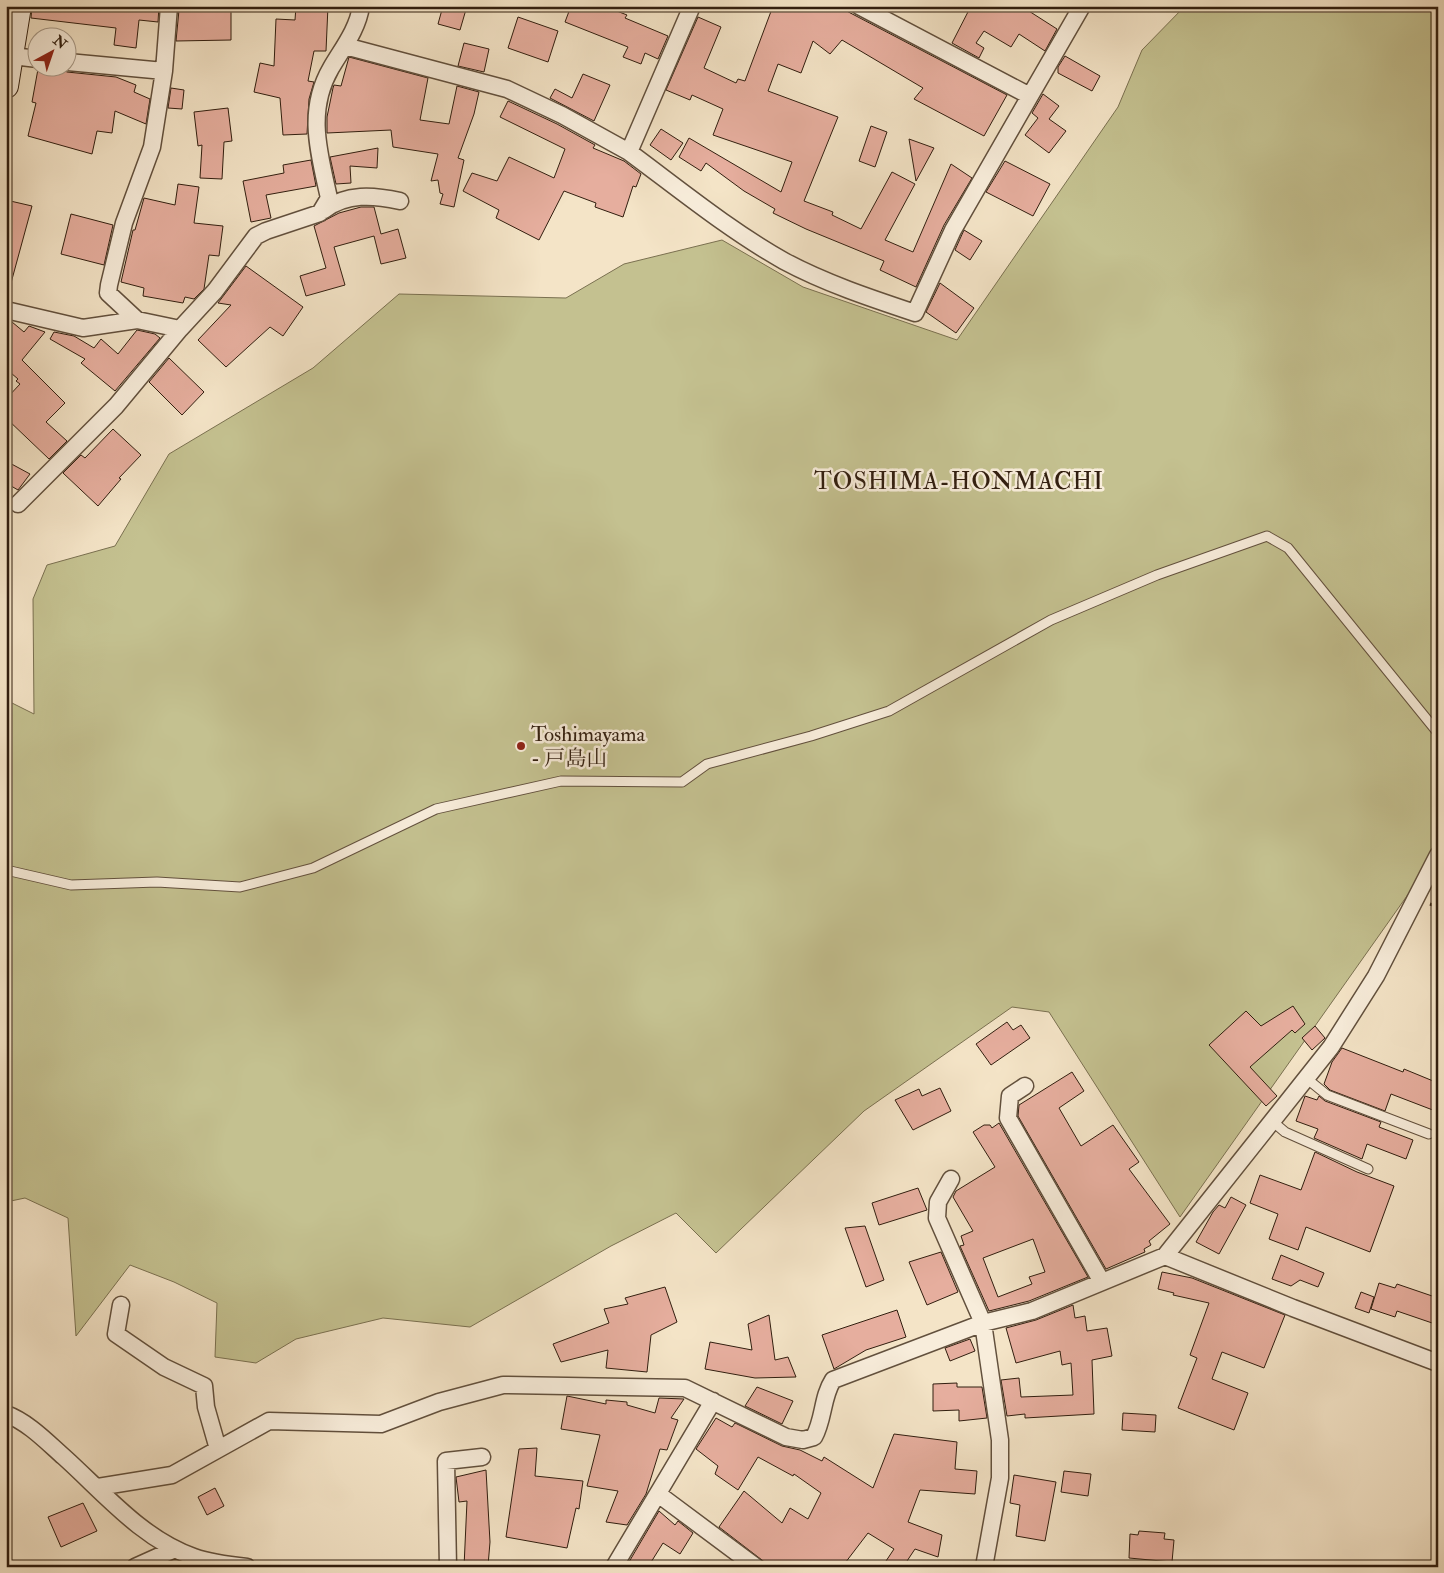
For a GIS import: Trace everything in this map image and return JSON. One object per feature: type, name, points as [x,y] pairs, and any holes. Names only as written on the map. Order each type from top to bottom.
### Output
[{"type":"main road","points":[[6,86],[19,6]]},
{"type":"street","points":[[137,320],[112,299],[108,293],[124,223],[152,148],[164,71],[169,6]]},
{"type":"street","points":[[324,210],[329,198],[316,142],[316,106],[325,78],[345,46],[361,6]]},
{"type":"street","points":[[629,152],[692,6]]},
{"type":"street","points":[[859,6],[1030,96]]},
{"type":"street","points":[[345,46],[507,89],[562,115],[629,152],[732,228],[785,261],[859,295],[915,313],[953,230],[1082,6]]},
{"type":"street","points":[[12,56],[28,58]]},
{"type":"street","points":[[78,63],[164,71]]},
{"type":"street","points":[[18,504],[116,406],[180,329],[215,291],[256,236],[266,230],[315,216],[338,200],[360,196],[378,196],[400,201]]},
{"type":"street","points":[[6,310],[83,328],[137,320],[180,329]]},
{"type":"street","points":[[98,1487],[172,1475],[269,1421],[381,1424],[439,1402],[503,1385],[685,1388],[786,1437],[803,1440],[814,1437],[820,1427],[827,1389],[834,1380],[983,1323],[1032,1311],[1165,1256],[1331,1047],[1376,976],[1438,855]]},
{"type":"street","points":[[1025,1086],[1010,1096],[1008,1118],[1102,1282]]},
{"type":"street","points":[[951,1179],[938,1202],[937,1218],[983,1323],[1000,1440],[1000,1478],[984,1567]]},
{"type":"street","points":[[1165,1256],[1293,1308],[1438,1363]]},
{"type":"street","points":[[121,1304],[116,1334],[164,1367],[204,1386],[206,1407],[218,1449]]},
{"type":"street","points":[[614,1567],[713,1401]]},
{"type":"street","points":[[6,1414],[14,1417],[50,1444],[135,1523],[175,1549],[223,1565],[247,1567]]},
{"type":"street","points":[[448,1567],[446,1461],[482,1457]]},
{"type":"street","points":[[658,1494],[756,1567]]},
{"type":"street","points":[[135,1567],[175,1549]]},
{"type":"lane","points":[[6,870],[71,885],[157,882],[240,887],[313,868],[436,809],[561,781],[682,782],[707,764],[811,736],[889,712],[1051,620],[1157,575],[1267,536],[1288,548],[1438,733]]},
{"type":"lane","points":[[1306,1078],[1328,1095],[1429,1134]]},
{"type":"lane","points":[[1272,1122],[1285,1132],[1368,1169]]},
{"type":"shaded area","points":[[1185,6],[1438,6],[1438,852],[1180,1217],[1049,1012],[1012,1007],[864,1111],[716,1253],[676,1213],[611,1246],[470,1327],[383,1318],[296,1339],[256,1363],[215,1357],[217,1303],[174,1282],[130,1265],[76,1336],[68,1218],[25,1198],[6,1202],[6,700],[34,714],[33,599],[47,565],[115,546],[169,454],[313,368],[399,294],[566,298],[624,264],[722,240],[803,287],[957,340],[1118,107],[1142,50]]},
{"type":"building","points":[[32,6],[159,6],[158,22],[139,20],[136,48],[114,45],[116,28],[31,18]]},
{"type":"building","points":[[296,6],[328,6],[326,51],[314,51],[308,81],[314,82],[309,99],[307,134],[283,135],[280,98],[254,92],[260,63],[274,66],[276,19],[295,20]]},
{"type":"building","points":[[443,6],[467,6],[460,30],[438,24]]},
{"type":"building","points":[[571,6],[604,6],[627,15],[625,18],[668,36],[658,59],[645,53],[641,64],[623,57],[628,47],[565,22]]},
{"type":"building","points":[[773,6],[837,6],[1007,95],[984,136],[914,99],[923,88],[842,40],[830,54],[813,41],[801,73],[778,64],[768,91],[838,117],[804,201],[833,212],[832,215],[861,229],[892,172],[915,184],[885,240],[913,252],[951,164],[972,178],[944,225],[916,287],[880,270],[884,261],[806,229],[773,213],[775,209],[744,191],[706,163],[701,171],[679,157],[689,138],[781,192],[792,162],[713,135],[723,109],[692,95],[690,100],[666,90],[698,17],[721,27],[704,68],[736,83],[738,79],[745,81]]},
{"type":"building","points":[[971,6],[1021,6],[1057,29],[1045,51],[1019,34],[1011,47],[984,31],[976,43],[984,48],[979,58],[952,43]]},
{"type":"building","points":[[179,10],[231,10],[231,40],[176,41]]},
{"type":"building","points":[[518,17],[558,31],[548,62],[508,48]]},
{"type":"building","points":[[464,43],[489,49],[484,72],[458,66]]},
{"type":"building","points":[[1065,56],[1100,76],[1092,91],[1058,73],[1058,67]]},
{"type":"building","points":[[349,57],[428,78],[420,120],[449,124],[457,86],[479,92],[474,114],[458,158],[464,160],[454,207],[440,204],[443,194],[440,193],[438,180],[431,181],[438,154],[393,147],[391,130],[327,133],[327,117],[333,88],[334,85],[341,86]]},
{"type":"building","points":[[78,73],[116,77],[136,85],[134,92],[150,99],[146,124],[115,111],[112,133],[97,131],[92,154],[28,136],[36,103],[32,102],[36,78],[78,78]]},
{"type":"building","points":[[583,74],[610,85],[594,121],[550,98],[555,89],[572,98]]},
{"type":"building","points":[[171,88],[184,90],[182,109],[168,108]]},
{"type":"building","points":[[1043,94],[1059,106],[1049,119],[1066,131],[1049,153],[1025,135],[1038,118],[1032,113]]},
{"type":"building","points":[[508,101],[557,124],[595,145],[593,148],[624,161],[641,174],[636,187],[633,186],[623,217],[595,207],[596,203],[564,191],[539,240],[496,218],[499,210],[463,191],[472,173],[497,181],[509,157],[554,178],[565,149],[500,117]]},
{"type":"building","points":[[228,108],[232,141],[224,142],[222,179],[200,178],[202,145],[198,146],[194,112]]},
{"type":"building","points":[[871,126],[887,132],[875,167],[859,161]]},
{"type":"building","points":[[661,129],[683,143],[671,160],[650,145]]},
{"type":"building","points":[[909,139],[934,148],[916,181]]},
{"type":"building","points":[[378,148],[377,168],[350,166],[351,183],[336,184],[330,157]]},
{"type":"building","points":[[311,160],[316,186],[266,195],[271,218],[251,222],[243,181],[284,173],[283,165]]},
{"type":"building","points":[[1005,161],[1050,184],[1033,216],[986,192]]},
{"type":"building","points":[[178,184],[199,187],[194,223],[223,226],[219,256],[209,255],[204,289],[194,299],[185,297],[183,303],[143,296],[144,288],[121,282],[133,230],[135,230],[144,198],[175,205]]},
{"type":"building","points":[[6,200],[32,206],[11,283],[6,282]]},
{"type":"building","points":[[361,207],[374,207],[381,234],[398,229],[406,258],[381,264],[374,236],[334,247],[345,285],[306,296],[300,276],[326,268],[314,226],[339,213]]},
{"type":"building","points":[[71,214],[113,225],[104,265],[61,254]]},
{"type":"building","points":[[964,230],[982,241],[970,260],[955,250]]},
{"type":"building","points":[[246,266],[303,307],[283,336],[270,327],[226,367],[198,340],[231,305],[218,303]]},
{"type":"building","points":[[940,283],[974,308],[956,333],[926,312]]},
{"type":"building","points":[[6,320],[12,322],[24,332],[29,326],[45,332],[22,360],[65,403],[46,422],[67,441],[49,459],[6,418],[6,399],[20,384],[16,381],[18,379],[11,373],[6,379]]},
{"type":"building","points":[[137,330],[155,334],[160,338],[115,391],[81,363],[85,359],[50,339],[54,332],[74,336],[94,348],[101,339],[118,354]]},
{"type":"building","points":[[169,358],[204,392],[182,415],[149,382]]},
{"type":"building","points":[[113,429],[141,455],[119,478],[121,479],[98,506],[63,473],[81,455],[85,458]]},
{"type":"building","points":[[6,461],[30,474],[18,490],[6,483]]},
{"type":"building","points":[[1293,1006],[1305,1024],[1295,1033],[1292,1030],[1250,1067],[1277,1096],[1266,1106],[1209,1045],[1246,1011],[1261,1026]]},
{"type":"building","points":[[1007,1022],[1013,1030],[1021,1025],[1030,1038],[991,1065],[976,1044]]},
{"type":"building","points":[[1315,1026],[1325,1038],[1312,1050],[1302,1038]]},
{"type":"building","points":[[1342,1048],[1403,1072],[1404,1069],[1438,1083],[1438,1112],[1391,1094],[1385,1111],[1330,1090],[1324,1084],[1332,1062]]},
{"type":"building","points":[[1072,1072],[1084,1091],[1059,1108],[1081,1146],[1113,1125],[1139,1162],[1129,1169],[1170,1224],[1149,1241],[1151,1245],[1144,1249],[1145,1252],[1106,1269],[1018,1116],[1019,1105]]},
{"type":"building","points":[[940,1088],[951,1111],[913,1130],[895,1100],[919,1089],[922,1096]]},
{"type":"building","points":[[1305,1096],[1317,1100],[1319,1096],[1325,1101],[1381,1122],[1379,1127],[1413,1140],[1406,1159],[1367,1144],[1362,1159],[1314,1138],[1318,1129],[1296,1121]]},
{"type":"building","points":[[999,1123],[1088,1277],[1029,1301],[989,1311],[960,1246],[964,1245],[961,1236],[973,1231],[953,1197],[956,1191],[995,1167],[973,1132],[984,1125],[990,1125],[992,1128]],"holes":[[[1033,1239],[1045,1272],[1029,1277],[1032,1284],[998,1297],[983,1258]]]},
{"type":"building","points":[[1315,1152],[1357,1172],[1394,1186],[1370,1252],[1306,1227],[1298,1250],[1269,1239],[1278,1214],[1250,1203],[1260,1175],[1301,1190]]},
{"type":"building","points":[[918,1188],[927,1210],[879,1225],[872,1203]]},
{"type":"building","points":[[1231,1197],[1246,1205],[1219,1254],[1196,1242],[1213,1212],[1219,1205],[1225,1208]]},
{"type":"building","points":[[865,1226],[884,1280],[866,1287],[845,1228]]},
{"type":"building","points":[[941,1252],[958,1292],[927,1305],[909,1262]]},
{"type":"building","points":[[1281,1255],[1324,1273],[1318,1287],[1300,1280],[1291,1286],[1272,1279]]},
{"type":"building","points":[[1162,1272],[1192,1278],[1285,1315],[1264,1368],[1222,1352],[1212,1379],[1248,1393],[1234,1430],[1178,1408],[1197,1358],[1190,1355],[1209,1303],[1173,1295],[1174,1293],[1158,1289]]},
{"type":"building","points":[[1379,1283],[1395,1288],[1397,1284],[1438,1298],[1438,1325],[1397,1311],[1395,1317],[1371,1309]]},
{"type":"building","points":[[665,1287],[677,1322],[651,1335],[647,1372],[606,1368],[608,1350],[561,1362],[553,1344],[609,1323],[604,1309],[628,1304],[625,1298]]},
{"type":"building","points":[[1361,1292],[1374,1297],[1369,1313],[1355,1308]]},
{"type":"building","points":[[1073,1305],[1075,1318],[1085,1316],[1087,1331],[1107,1328],[1112,1356],[1092,1360],[1094,1414],[1025,1418],[1025,1414],[1007,1416],[1001,1380],[1019,1378],[1021,1397],[1073,1395],[1071,1363],[1062,1365],[1060,1351],[1016,1363],[1006,1328],[1036,1320]]},
{"type":"building","points":[[897,1310],[906,1337],[866,1350],[834,1369],[822,1335]]},
{"type":"building","points":[[769,1315],[775,1360],[788,1357],[796,1377],[755,1378],[705,1369],[710,1342],[752,1350],[748,1324]]},
{"type":"building","points":[[970,1339],[975,1351],[950,1361],[945,1348]]},
{"type":"building","points":[[957,1383],[957,1387],[982,1387],[987,1418],[959,1421],[959,1410],[933,1411],[933,1384]]},
{"type":"building","points":[[757,1387],[793,1401],[782,1424],[745,1406]]},
{"type":"building","points":[[567,1396],[606,1404],[606,1400],[627,1402],[627,1405],[655,1413],[659,1398],[684,1399],[671,1418],[678,1420],[667,1450],[660,1449],[646,1494],[627,1525],[606,1522],[618,1491],[587,1486],[600,1435],[561,1429]]},
{"type":"building","points":[[1123,1413],[1156,1415],[1155,1432],[1122,1430]]},
{"type":"building","points":[[716,1418],[732,1427],[735,1423],[782,1446],[800,1450],[822,1461],[824,1457],[873,1488],[894,1434],[957,1442],[955,1469],[977,1471],[975,1494],[920,1490],[908,1522],[942,1535],[938,1557],[915,1549],[903,1567],[882,1567],[894,1549],[868,1533],[842,1567],[771,1567],[719,1527],[744,1491],[782,1523],[790,1508],[808,1519],[821,1493],[794,1474],[793,1476],[758,1457],[738,1490],[715,1474],[718,1466],[696,1449]]},
{"type":"building","points":[[537,1448],[535,1476],[583,1481],[579,1509],[576,1508],[567,1548],[506,1537],[519,1449]]},
{"type":"building","points":[[486,1470],[490,1542],[488,1566],[464,1567],[467,1501],[459,1502],[456,1477]]},
{"type":"building","points":[[1064,1471],[1091,1474],[1088,1496],[1061,1492]]},
{"type":"building","points":[[1014,1475],[1056,1482],[1045,1541],[1016,1536],[1020,1505],[1010,1503]]},
{"type":"building","points":[[215,1488],[224,1506],[207,1515],[198,1497]]},
{"type":"building","points":[[83,1503],[97,1531],[61,1547],[48,1517]]},
{"type":"building","points":[[659,1511],[675,1525],[678,1521],[693,1533],[680,1554],[663,1543],[648,1567],[626,1567]]},
{"type":"building","points":[[1139,1531],[1165,1533],[1164,1539],[1174,1540],[1172,1562],[1129,1558],[1130,1534],[1138,1535]]},
{"type":"place","name":"Toshimayama - 戸島山","points":[[521,746]]},
{"type":"district","name":"TOSHIMA-HONMACHI","points":[[959,481]]}]
